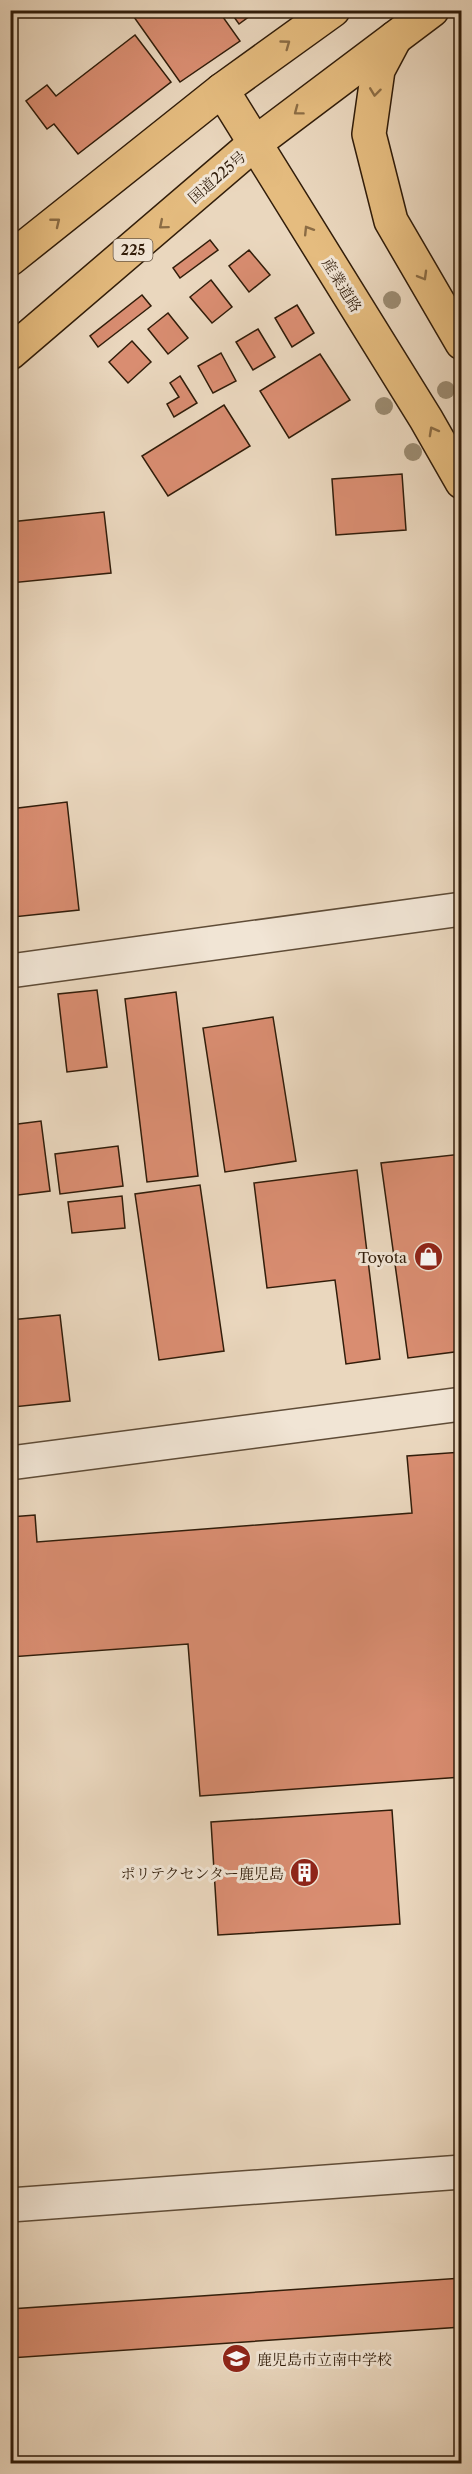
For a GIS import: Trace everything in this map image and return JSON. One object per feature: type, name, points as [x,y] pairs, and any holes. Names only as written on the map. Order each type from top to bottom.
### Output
[{"type":"main road","points":[[10,259],[222,90],[333,10]]},
{"type":"main road","name":"国道225号","points":[[10,353],[254,144],[432,10]]},
{"type":"main road","points":[[395,38],[378,70],[369,134],[391,221],[462,343]]},
{"type":"main road","name":"産業道路","points":[[222,90],[426,419],[462,482]]},
{"type":"street","points":[[10,970],[462,909]]},
{"type":"street","points":[[10,1463],[462,1404]]},
{"type":"street","points":[[10,2205],[462,2172]]},
{"type":"building","points":[[129,10],[218,10],[240,41],[180,82]]},
{"type":"building","points":[[229,10],[258,10],[239,24]]},
{"type":"building","points":[[135,35],[171,82],[78,154],[54,124],[47,129],[26,101],[47,85],[56,96]]},
{"type":"building","points":[[210,240],[218,250],[180,278],[173,268]]},
{"type":"building","points":[[249,250],[270,275],[249,292],[229,266]]},
{"type":"building","points":[[211,280],[232,307],[212,323],[190,297]]},
{"type":"building","points":[[142,295],[151,306],[98,347],[90,336]]},
{"type":"building","points":[[297,305],[314,333],[292,347],[275,318]]},
{"type":"building","points":[[168,313],[188,338],[168,354],[148,329]]},
{"type":"building","points":[[258,329],[275,357],[253,370],[236,342]]},
{"type":"building","points":[[132,341],[151,362],[128,383],[109,362]]},
{"type":"building","points":[[221,353],[236,381],[213,393],[198,366]]},
{"type":"building","points":[[320,354],[350,400],[289,438],[260,391]]},
{"type":"building","points":[[180,376],[197,403],[174,417],[167,404],[179,397],[170,383]]},
{"type":"building","points":[[224,405],[250,446],[168,496],[142,456]]},
{"type":"building","points":[[402,474],[406,530],[336,535],[332,479]]},
{"type":"building","points":[[104,512],[111,573],[10,583],[10,522]]},
{"type":"building","points":[[67,802],[79,910],[13,917],[10,891],[10,809]]},
{"type":"building","points":[[97,990],[107,1067],[67,1072],[58,994]]},
{"type":"building","points":[[176,992],[198,1176],[147,1182],[125,999]]},
{"type":"building","points":[[273,1017],[296,1161],[225,1172],[203,1028]]},
{"type":"building","points":[[41,1121],[50,1191],[10,1196],[10,1125]]},
{"type":"building","points":[[118,1146],[123,1186],[60,1194],[55,1154]]},
{"type":"building","name":"Toyota","points":[[462,1154],[462,1351],[408,1358],[381,1163]]},
{"type":"building","points":[[357,1170],[380,1359],[346,1364],[335,1280],[267,1288],[254,1183]]},
{"type":"building","points":[[200,1185],[224,1351],[159,1360],[135,1194]]},
{"type":"building","points":[[122,1196],[125,1228],[72,1233],[68,1202]]},
{"type":"building","points":[[60,1315],[70,1401],[13,1407],[10,1320]]},
{"type":"building","points":[[462,1452],[462,1777],[200,1796],[188,1644],[10,1657],[10,1517],[35,1515],[37,1542],[412,1513],[407,1456]]},
{"type":"building","name":"ポリテクセンター鹿児島","points":[[392,1810],[400,1924],[218,1935],[211,1822]]},
{"type":"building","points":[[462,2278],[462,2327],[10,2358],[10,2309]]},
{"type":"place","name":"Toyota","points":[[428,1257]]},
{"type":"place","name":"ポリテクセンター鹿児島","points":[[305,1873]]},
{"type":"place","name":"鹿児島市立南中学校","points":[[236,2359]]}]
